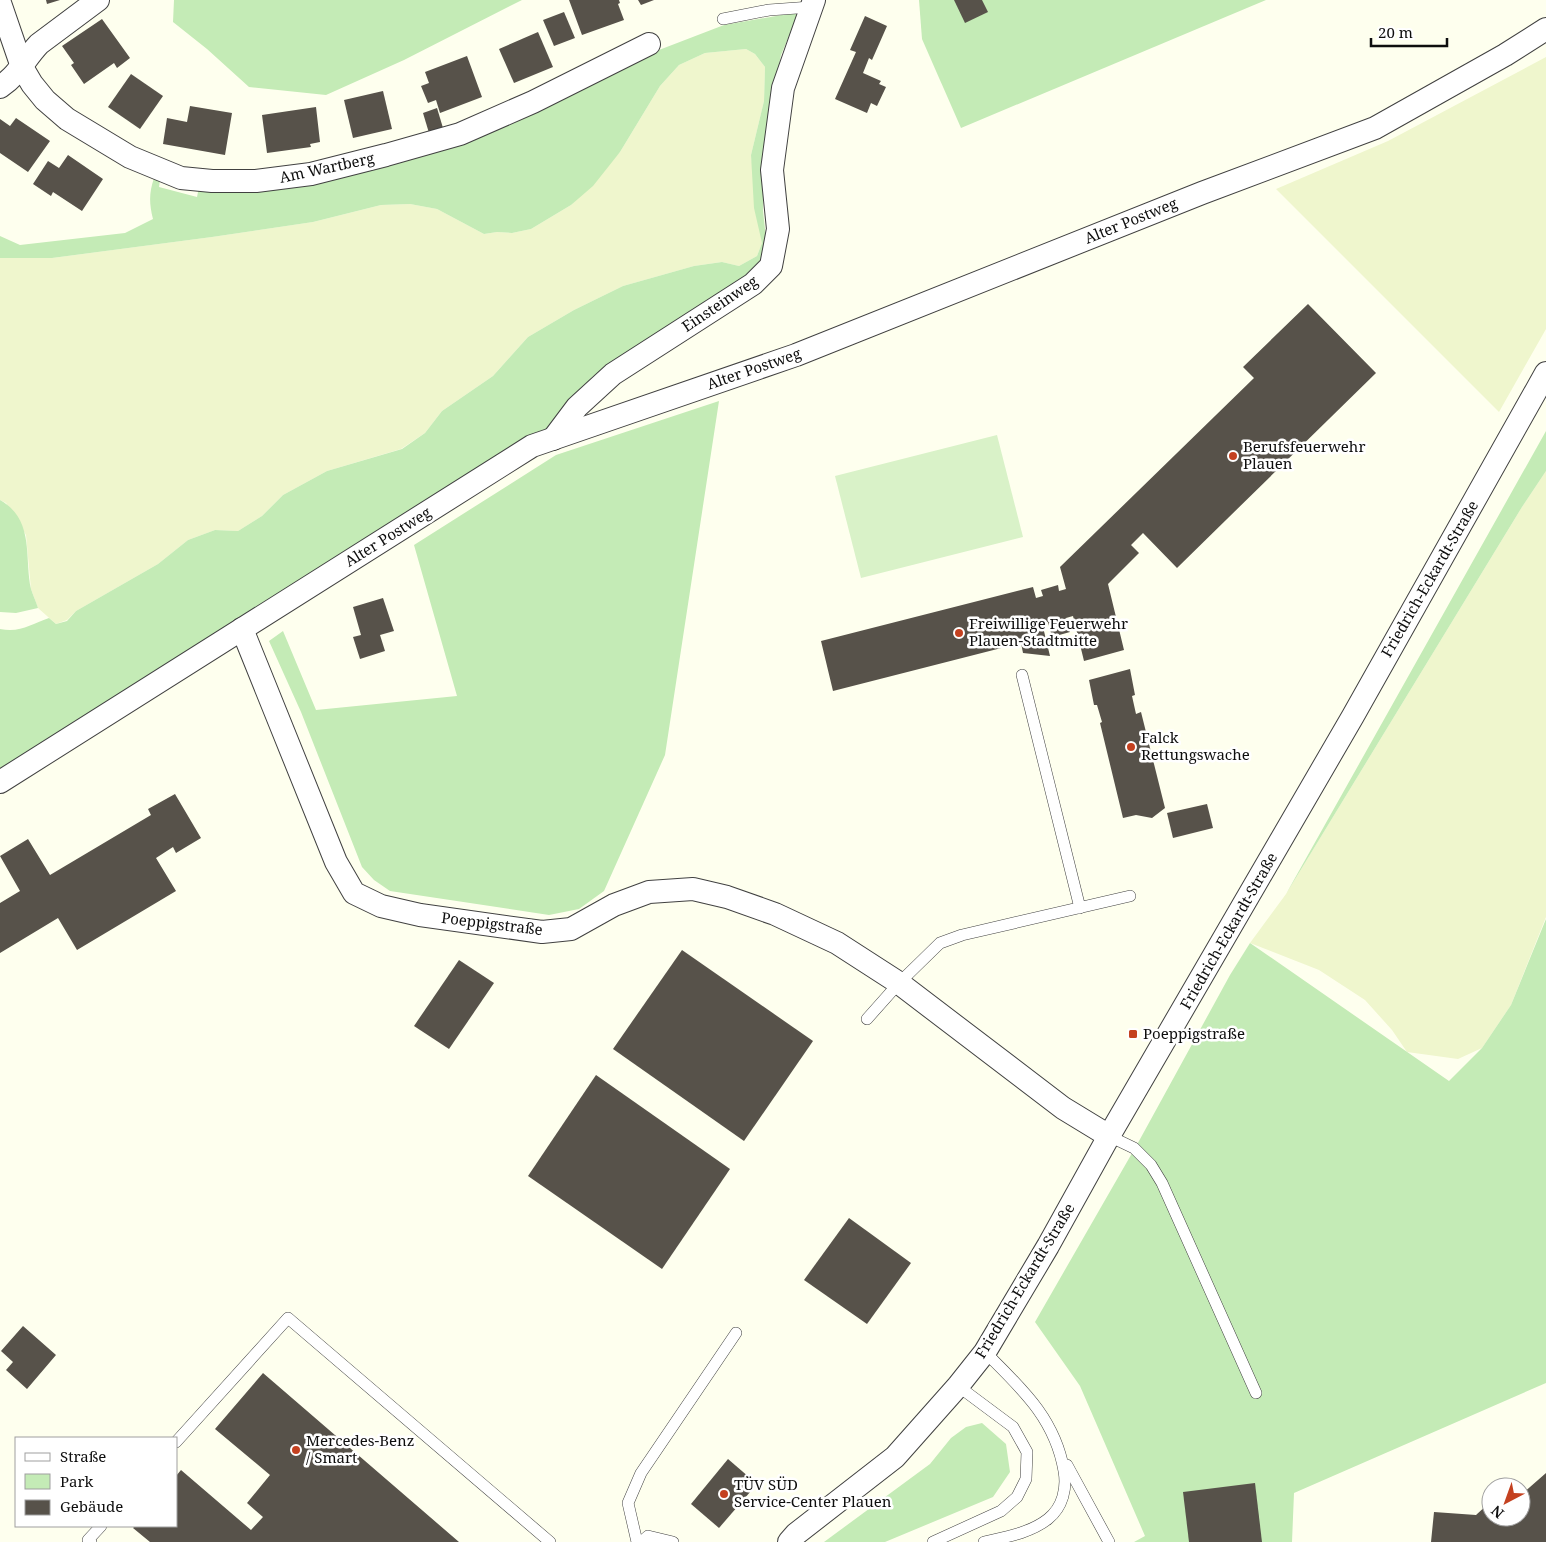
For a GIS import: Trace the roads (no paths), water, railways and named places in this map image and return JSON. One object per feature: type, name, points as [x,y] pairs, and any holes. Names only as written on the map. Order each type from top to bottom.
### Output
[{"type":"street","points":[[0,87],[16,76],[39,44],[98,0]]},
{"type":"street","name":"Am Wartberg","points":[[0,3],[22,66],[32,84],[45,100],[67,119],[130,157],[181,178],[212,181],[256,181],[311,174],[460,134],[533,102],[649,44]]},
{"type":"street","name":"Einsteinweg","points":[[553,439],[577,407],[613,374],[753,284],[771,266],[778,229],[772,170],[782,88],[812,3]]},
{"type":"street","name":"Alter Postweg","points":[[0,782],[532,446],[796,355],[1202,193],[1375,128],[1505,55],[1546,28]]},
{"type":"street","name":"Friedrich-Eckardt-Straße","points":[[789,1542],[796,1534],[896,1457],[985,1352],[1333,750],[1546,373]]},
{"type":"street","name":"Poeppigstraße","points":[[242,629],[336,862],[354,893],[381,906],[420,915],[542,932],[571,929],[614,905],[649,892],[693,889],[727,897],[775,914],[838,943],[899,983],[1063,1108],[1109,1136]]},
{"type":"lane","points":[[723,19],[812,3]]},
{"type":"lane","points":[[1022,675],[1080,908]]},
{"type":"lane","points":[[867,1019],[899,983],[940,943],[962,935],[1130,896]]},
{"type":"lane","points":[[1109,1136],[1134,1148],[1151,1165],[1162,1183],[1256,1393]]},
{"type":"lane","points":[[178,1440],[288,1318],[550,1542]]},
{"type":"lane","points":[[637,1542],[628,1503],[641,1473],[736,1334]]},
{"type":"lane","points":[[985,1352],[1028,1395],[1042,1414],[1062,1456],[1109,1542]]},
{"type":"lane","points":[[933,1542],[1002,1511],[1017,1498],[1026,1479],[1027,1452],[1013,1427],[958,1386]]},
{"type":"lane","points":[[984,1542],[1020,1534],[1049,1518],[1063,1500],[1066,1483],[1062,1456]]},
{"type":"lane","points":[[91,1542],[88,1540],[100,1527]]},
{"type":"lane","points":[[641,1542],[648,1536],[673,1542]]},
{"type":"place","name":"Berufsfeuerwehr Plauen","points":[[1233,456]]},
{"type":"place","name":"Freiwillige Feuerwehr Plauen-Stadtmitte","points":[[959,633]]},
{"type":"place","name":"Falck Rettungswache","points":[[1131,747]]},
{"type":"place","name":"Poeppigstraße","points":[[1133,1034]]},
{"type":"place","name":"Mercedes-Benz / Smart","points":[[296,1450]]},
{"type":"place","name":"TÜV SÜD Service-Center Plauen","points":[[724,1494]]}]
